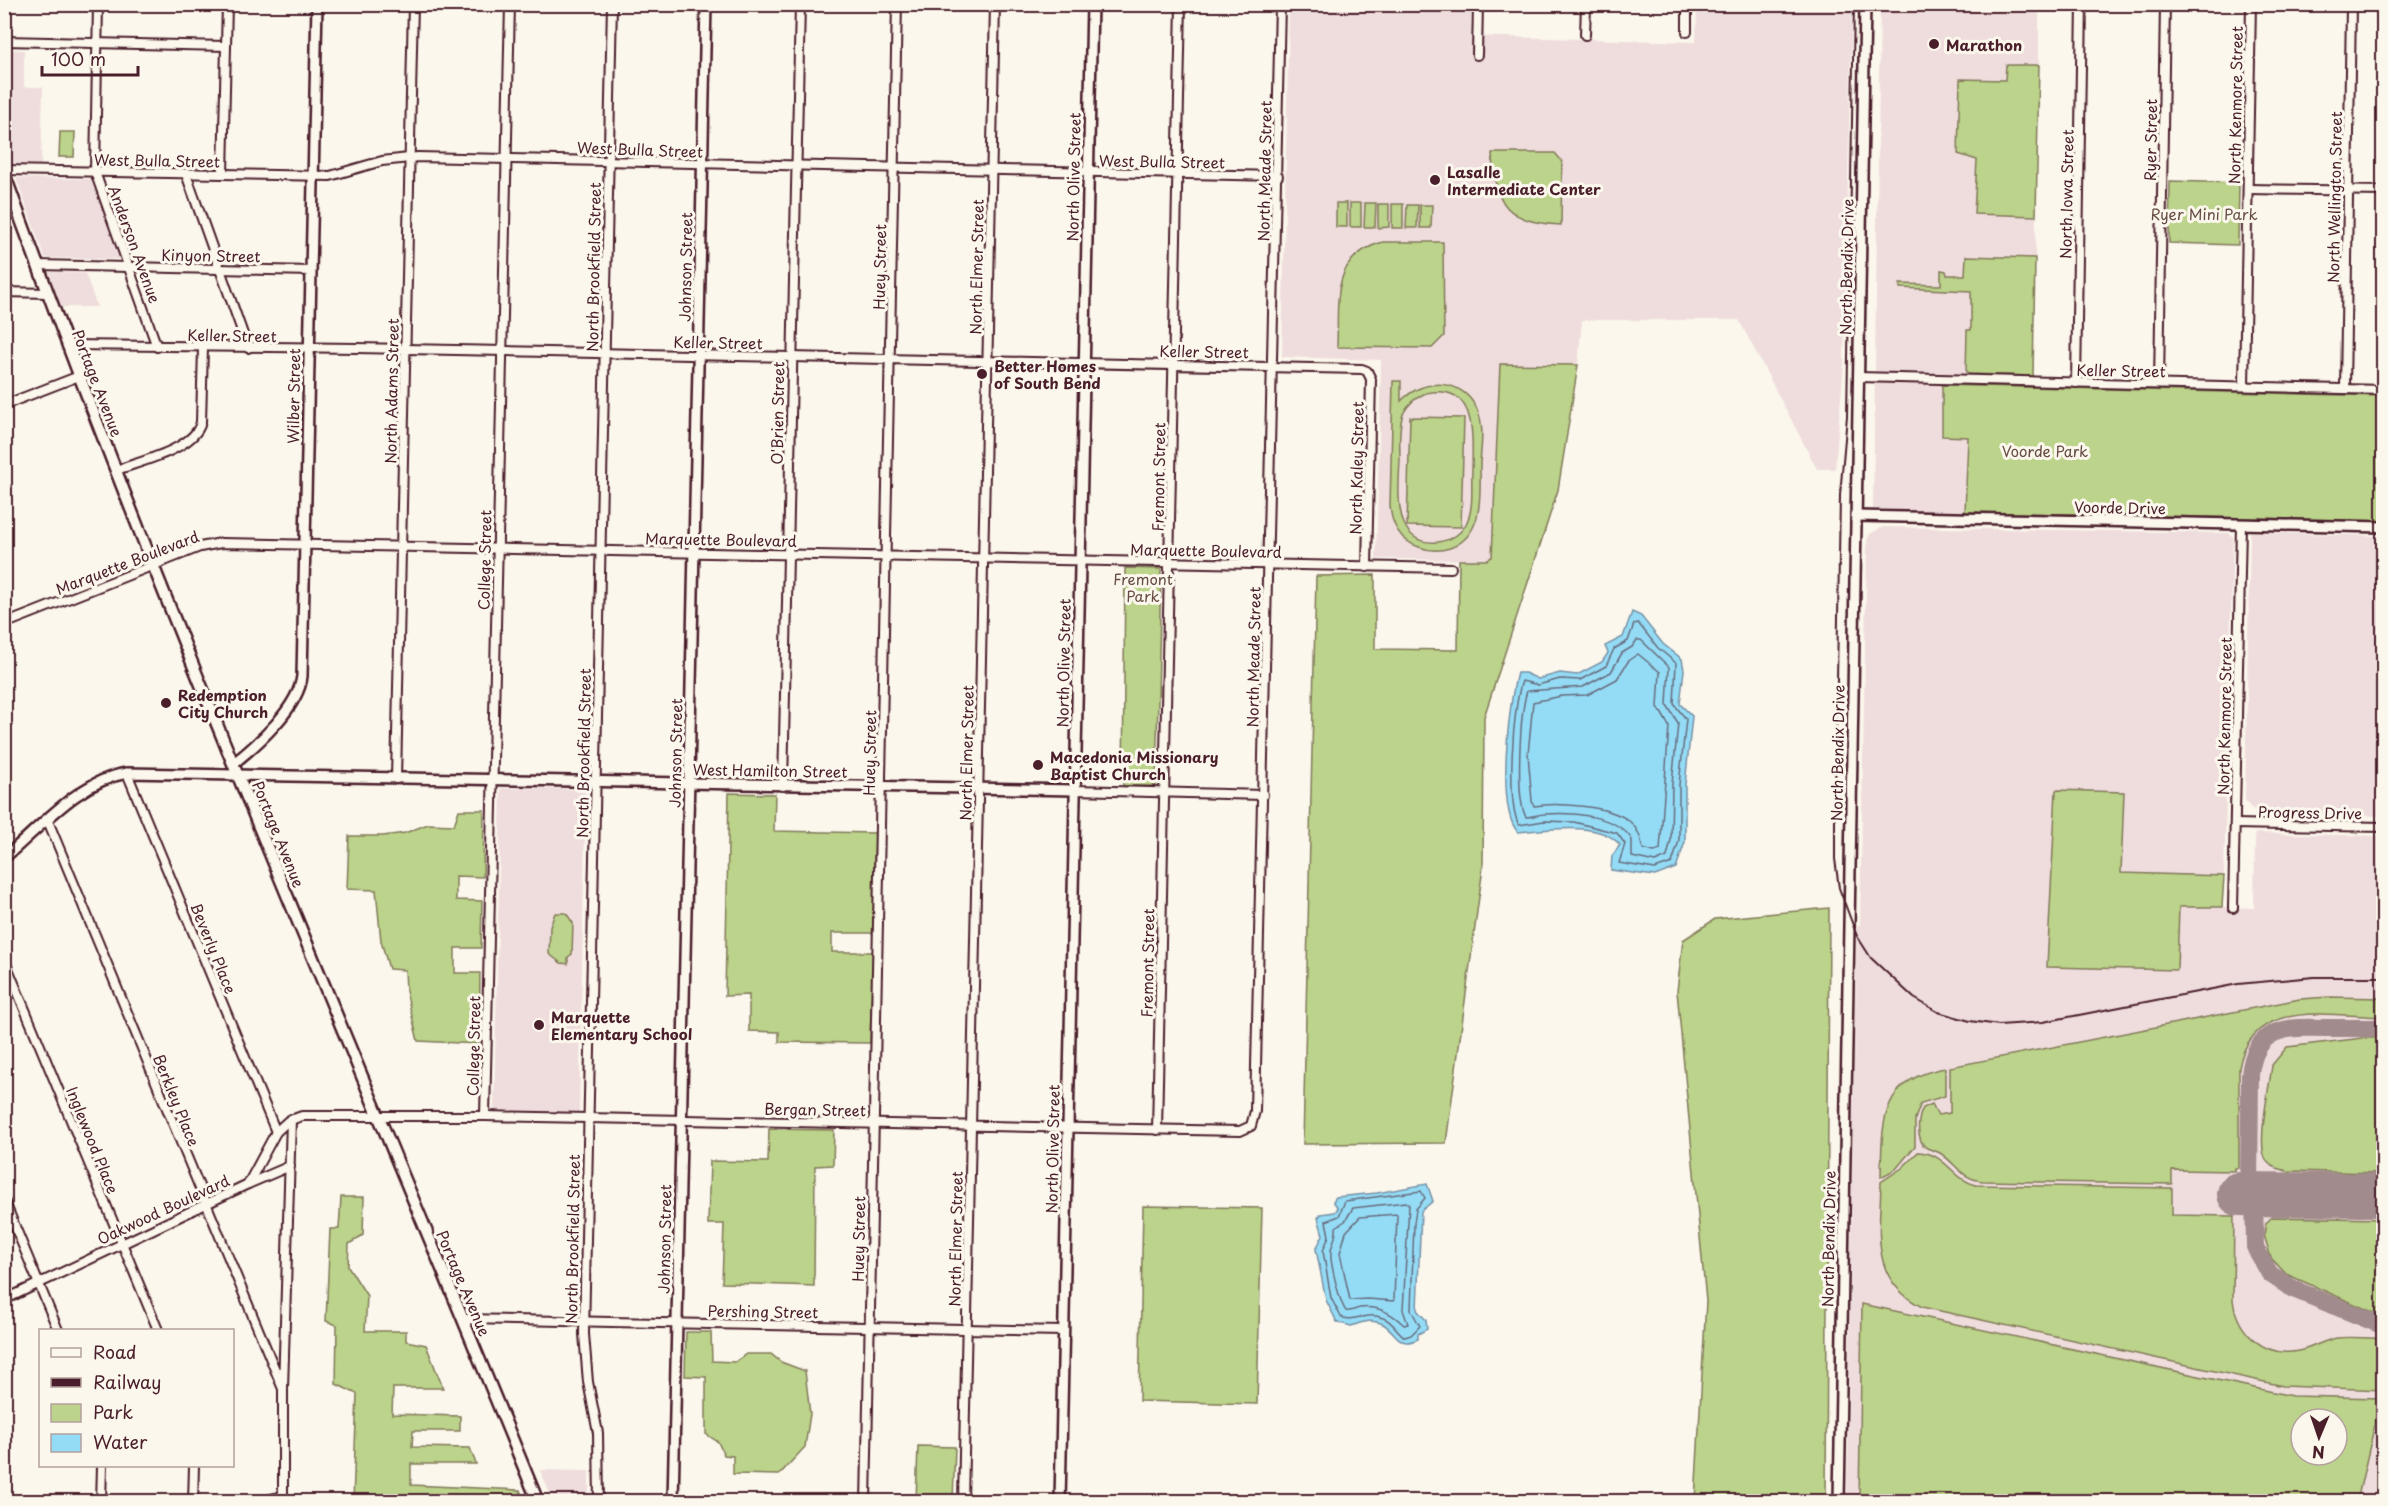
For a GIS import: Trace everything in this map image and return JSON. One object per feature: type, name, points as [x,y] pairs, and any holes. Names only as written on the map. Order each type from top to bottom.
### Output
[{"type":"main road","name":"Portage Avenue","points":[[4,171],[9,196],[239,776],[538,1502]]},
{"type":"street","name":"Anderson Avenue","points":[[98,4],[95,172],[157,347]]},
{"type":"street","points":[[223,174],[227,4]]},
{"type":"street","name":"Wilber Street","points":[[234,763],[291,704],[300,690],[302,676],[317,4]]},
{"type":"street","name":"North Adams Street","points":[[396,778],[413,4]]},
{"type":"street","name":"College Street","points":[[485,1116],[510,4]]},
{"type":"street","name":"North Brookfield Street","points":[[599,1502],[598,1433],[585,1366],[584,1322],[612,4]]},
{"type":"street","name":"Johnson Street","points":[[673,1502],[706,4]]},
{"type":"street","name":"O'Brien Street","points":[[783,786],[800,4]]},
{"type":"street","name":"Huey Street","points":[[866,1502],[897,4]]},
{"type":"street","name":"North Elmer Street","points":[[963,1502],[995,4]]},
{"type":"street","name":"North Olive Street","points":[[1060,1502],[1092,4]]},
{"type":"street","name":"Fremont Street","points":[[1157,1130],[1181,4]]},
{"type":"street","name":"North Meade Street","points":[[1250,1128],[1254,1122],[1255,1111],[1278,176],[1280,4]]},
{"type":"street","points":[[1477,55],[1478,4]]},
{"type":"street","points":[[1585,35],[1586,4]]},
{"type":"street","points":[[1687,32],[1688,4]]},
{"type":"street","name":"North Bendix Drive","points":[[1839,1502],[1865,4]]},
{"type":"street","name":"North Iowa Street","points":[[2076,383],[2082,4]]},
{"type":"street","name":"Ryer Street","points":[[2159,384],[2165,4]]},
{"type":"street","name":"North Kenmore Street","points":[[2244,387],[2251,4]]},
{"type":"street","points":[[2297,4],[2384,6]]},
{"type":"street","name":"North Wellington Street","points":[[2345,389],[2351,6]]},
{"type":"street","points":[[4,41],[226,46]]},
{"type":"street","name":"West Bulla Street","points":[[4,171],[313,176],[336,175],[382,161],[410,157],[1278,176]]},
{"type":"street","points":[[186,174],[248,348]]},
{"type":"street","points":[[2247,189],[2384,191]]},
{"type":"street","name":"Kinyon Street","points":[[38,265],[311,271]]},
{"type":"street","points":[[4,292],[48,293]]},
{"type":"street","name":"Keller Street","points":[[67,345],[405,349],[1174,364],[1362,369],[1367,371]]},
{"type":"street","points":[[117,470],[183,445],[197,433],[201,422],[203,348]]},
{"type":"street","name":"North Kaley Street","points":[[1367,371],[1371,379],[1367,567]]},
{"type":"street","points":[[4,405],[79,376]]},
{"type":"street","name":"Keller Street","points":[[1858,377],[2384,390]]},
{"type":"street","name":"Voorde Drive","points":[[1856,516],[2384,527]]},
{"type":"street","name":"North Kenmore Street","points":[[2233,908],[2241,525]]},
{"type":"street","name":"Marquette Boulevard","points":[[4,624],[210,544],[1451,567]]},
{"type":"street","name":"West Hamilton Street","points":[[4,858],[89,786],[106,778],[127,773],[1263,795]]},
{"type":"street","name":"Beverly Place","points":[[127,773],[276,1132]]},
{"type":"street","name":"Berkley Place","points":[[48,821],[283,1389]]},
{"type":"street","name":"Progress Drive","points":[[2235,824],[2384,826]]},
{"type":"street","name":"Inglewood Place","points":[[4,959],[158,1329]]},
{"type":"street","points":[[258,1502],[283,1496],[285,1449],[283,1389],[291,1119],[302,1116],[379,1116]]},
{"type":"street","name":"Bergan Street","points":[[379,1116],[485,1116],[1157,1130],[1240,1131],[1250,1128]]},
{"type":"street","name":"Oakwood Boulevard","points":[[4,1300],[248,1184],[276,1132],[291,1119]]},
{"type":"street","points":[[248,1184],[290,1166]]},
{"type":"street","points":[[4,1200],[58,1329]]},
{"type":"street","name":"Pershing Street","points":[[463,1319],[1063,1331]]},
{"type":"street","points":[[100,1502],[102,1467]]},
{"type":"street","points":[[193,1502],[194,1467]]},
{"type":"shaded area","points":[[1289,5],[1471,5],[1471,36],[1696,42],[1697,5],[1852,5],[1844,362],[1835,469],[1817,469],[1739,320],[1582,320],[1578,365],[1500,364],[1492,557],[1486,560],[1376,559],[1381,360],[1282,357]]},
{"type":"shaded area","points":[[1880,5],[2039,6],[2039,65],[2006,65],[2006,80],[1960,79],[1958,153],[1977,160],[1974,214],[2036,216],[2033,376],[1969,375],[1965,512],[1873,509]]},
{"type":"shaded area","points":[[5,49],[24,50],[24,87],[43,87],[41,165],[11,164],[5,147]]},
{"type":"shaded area","points":[[16,178],[91,179],[120,259],[45,258]]},
{"type":"shaded area","points":[[49,272],[85,273],[97,307],[61,307]]},
{"type":"shaded area","points":[[1883,527],[2229,533],[2233,537],[2224,876],[2121,873],[2047,967],[2177,970],[2179,906],[2254,908],[2255,833],[2383,836],[2383,1501],[1847,1502],[1854,1061],[1857,925],[1860,925],[1867,540],[1870,534]]},
{"type":"shaded area","points":[[2250,532],[2383,536],[2383,816],[2261,813],[2251,808],[2245,800]]},
{"type":"shaded area","points":[[501,788],[586,789],[579,1112],[494,1110]]},
{"type":"shaded area","points":[[540,1470],[589,1471],[589,1501],[553,1501]]},
{"type":"green space","points":[[2006,65],[2039,65],[2036,216],[1974,214],[1977,160],[1958,154],[1960,79],[2005,80]]},
{"type":"green space","points":[[60,132],[75,132],[74,157],[59,157]]},
{"type":"green space","points":[[1492,153],[1555,153],[1562,161],[1561,225],[1528,220],[1507,208],[1496,186]]},
{"type":"green space","name":"Ryer Mini Park","points":[[2170,181],[2239,183],[2238,245],[2169,243]]},
{"type":"green space","points":[[1336,203],[1347,203],[1347,227],[1336,227]]},
{"type":"green space","points":[[1350,203],[1361,203],[1361,227],[1350,227]]},
{"type":"green space","points":[[1365,203],[1376,203],[1375,227],[1364,227]]},
{"type":"green space","points":[[1378,204],[1389,204],[1389,227],[1378,228]]},
{"type":"green space","points":[[1392,204],[1403,204],[1403,228],[1392,228]]},
{"type":"green space","points":[[1407,205],[1418,205],[1417,228],[1406,228]]},
{"type":"green space","points":[[1420,205],[1432,205],[1431,228],[1420,228]]},
{"type":"green space","points":[[1383,242],[1443,242],[1444,336],[1432,348],[1337,347],[1338,298],[1345,270],[1353,258],[1366,249]]},
{"type":"green space","points":[[1966,256],[2035,258],[2033,376],[1969,374],[1966,372],[1967,330],[1971,330],[1971,291],[1900,288],[1900,284],[1941,285],[1941,270],[1946,271],[1947,275],[1965,275]]},
{"type":"green space","points":[[1500,364],[1578,365],[1558,490],[1484,717],[1483,867],[1446,1143],[1303,1144],[1316,576],[1375,575],[1375,649],[1458,650],[1459,560],[1486,560],[1492,557]]},
{"type":"green space","points":[[1393,381],[1401,381],[1401,401],[1410,393],[1431,385],[1442,384],[1462,391],[1477,409],[1482,429],[1480,500],[1475,524],[1469,534],[1450,548],[1434,550],[1419,547],[1407,541],[1398,531],[1392,519],[1390,505]],"holes":[[[1443,392],[1456,396],[1464,404],[1469,416],[1472,444],[1471,510],[1465,526],[1456,535],[1438,542],[1423,541],[1412,535],[1405,526],[1401,514],[1399,500],[1400,425],[1405,410],[1416,399],[1426,393]]]},
{"type":"green space","name":"Voorde Park","points":[[1942,385],[2383,396],[2383,521],[1965,512],[1968,437],[1942,436]]},
{"type":"green space","points":[[1410,417],[1464,418],[1461,527],[1407,526]]},
{"type":"green space","name":"Fremont Park","points":[[1125,568],[1161,569],[1156,786],[1123,786]]},
{"type":"green space","points":[[2056,790],[2124,792],[2121,873],[2224,876],[2222,907],[2179,907],[2177,970],[2047,967]]},
{"type":"green space","points":[[729,793],[775,794],[774,831],[875,833],[873,933],[832,933],[832,952],[873,952],[870,1043],[779,1042],[779,1032],[749,1031],[749,995],[725,996]]},
{"type":"green space","points":[[459,810],[484,810],[483,877],[456,876],[456,900],[482,901],[481,948],[455,948],[455,973],[480,973],[479,1044],[418,1041],[406,991],[405,970],[389,969],[381,941],[376,890],[347,889],[349,836],[383,836],[405,833],[428,824],[454,825]]},
{"type":"green space","points":[[1829,908],[1826,1501],[1695,1501],[1706,1301],[1677,991],[1683,940],[1715,919]]},
{"type":"green space","points":[[555,913],[566,913],[573,923],[572,954],[568,957],[568,964],[561,963],[549,954],[550,927]]},
{"type":"green space","points":[[2383,998],[2383,1017],[2317,1014],[2296,1016],[2276,1020],[2259,1030],[2246,1045],[2239,1068],[2239,1168],[2235,1168],[2235,1171],[2172,1170],[2172,1184],[1983,1181],[1964,1174],[1946,1157],[1922,1144],[1919,1124],[1923,1108],[1932,1104],[1938,1115],[1950,1113],[1950,1067],[2300,999]]},
{"type":"green space","points":[[2363,1038],[2383,1038],[2383,1173],[2287,1171],[2270,1164],[2263,1152],[2262,1141],[2272,1065],[2287,1047]]},
{"type":"green space","points":[[1945,1068],[1945,1096],[1921,1103],[1915,1119],[1915,1146],[1896,1169],[1881,1177],[1885,1121],[1896,1093],[1908,1082],[1924,1074]]},
{"type":"green space","points":[[769,1129],[834,1130],[833,1165],[815,1166],[814,1286],[722,1283],[724,1224],[708,1224],[710,1161],[768,1162]]},
{"type":"green space","points":[[1918,1152],[1936,1157],[1960,1177],[1976,1185],[2172,1188],[2172,1215],[2234,1216],[2233,1300],[2246,1332],[2264,1346],[2286,1352],[2303,1350],[2337,1338],[2383,1338],[2383,1390],[2283,1386],[1922,1307],[1905,1296],[1893,1283],[1885,1269],[1880,1237],[1881,1182],[1902,1168]]},
{"type":"green space","points":[[341,1197],[364,1197],[363,1235],[349,1244],[348,1266],[367,1296],[365,1331],[406,1331],[406,1341],[426,1345],[443,1388],[393,1388],[392,1414],[460,1416],[460,1431],[413,1431],[412,1447],[470,1448],[476,1464],[411,1464],[411,1485],[520,1490],[524,1501],[353,1501],[357,1394],[336,1384],[337,1325],[326,1321],[330,1229],[339,1229]]},
{"type":"green space","points":[[1143,1206],[1262,1208],[1257,1404],[1139,1401]]},
{"type":"green space","points":[[2272,1217],[2383,1219],[2383,1314],[2375,1313],[2286,1274],[2271,1258],[2264,1235],[2266,1223]]},
{"type":"green space","points":[[1862,1304],[2292,1396],[2381,1398],[2357,1501],[1859,1501]]},
{"type":"green space","points":[[686,1332],[711,1332],[712,1361],[735,1362],[746,1354],[771,1354],[781,1362],[805,1371],[810,1414],[805,1447],[779,1475],[733,1474],[733,1456],[724,1455],[718,1442],[706,1434],[706,1377],[685,1376]]},
{"type":"green space","points":[[918,1446],[955,1447],[953,1501],[916,1501]]},
{"type":"water","points":[[1632,612],[1641,616],[1663,644],[1682,659],[1684,670],[1680,704],[1692,716],[1685,785],[1685,842],[1676,868],[1655,876],[1611,870],[1612,856],[1620,845],[1611,837],[1599,832],[1572,828],[1518,832],[1511,820],[1507,802],[1506,756],[1517,673],[1525,673],[1538,679],[1560,673],[1577,675],[1602,662],[1608,653],[1605,646],[1623,637]]},
{"type":"water","points":[[1427,1184],[1433,1201],[1421,1211],[1417,1310],[1426,1320],[1427,1329],[1418,1334],[1418,1339],[1406,1342],[1379,1322],[1351,1326],[1337,1322],[1326,1300],[1316,1249],[1323,1235],[1318,1218],[1321,1214],[1335,1212],[1338,1208],[1333,1201],[1336,1197],[1377,1193]]},
{"type":"taxiway","points":[[2249,1194],[2250,1075],[2258,1047],[2266,1038],[2275,1033],[2298,1028],[2384,1028]]},
{"type":"taxiway","points":[[2254,1194],[2255,1247],[2270,1274],[2293,1289],[2384,1326]]},
{"type":"runway","points":[[2239,1194],[2384,1195]]},
{"type":"railway","points":[[1854,4],[1847,416],[1840,495],[1835,859],[1839,888],[1857,936],[1871,958],[1914,998],[1938,1012],[1970,1021],[1999,1025],[2043,1022],[2238,984],[2314,977],[2384,977]]},
{"type":"place","name":"Marathon","points":[[1934,44]]},
{"type":"place","name":"Lasalle Intermediate Center","points":[[1435,180]]},
{"type":"place","name":"Better Homes of South Bend","points":[[982,374]]},
{"type":"place","name":"Redemption City Church","points":[[166,703]]},
{"type":"place","name":"Macedonia Missionary Baptist Church","points":[[1038,765]]},
{"type":"place","name":"Marquette Elementary School","points":[[539,1025]]}]
